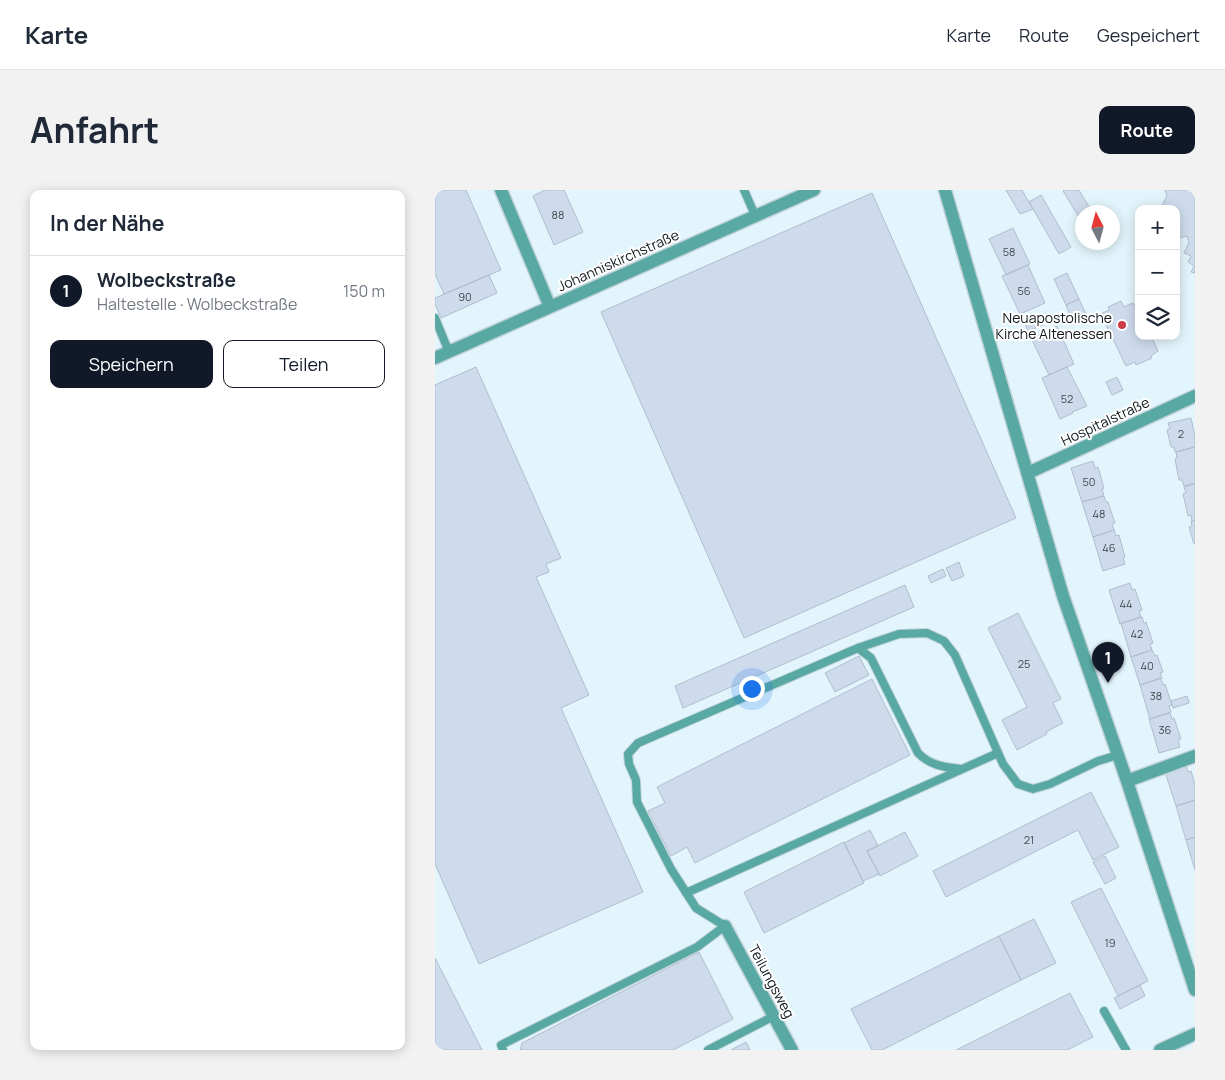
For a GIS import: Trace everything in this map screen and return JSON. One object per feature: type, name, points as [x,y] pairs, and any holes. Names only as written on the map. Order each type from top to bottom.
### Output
[{"type":"street","points":[[501,190],[550,307]]},
{"type":"street","name":"Johanniskirchstraße","points":[[435,358],[814,190]]},
{"type":"street","points":[[945,190],[1063,596],[1127,781],[1195,990]]},
{"type":"street","name":"Hospitalstraße","points":[[1028,473],[1195,396]]},
{"type":"street","points":[[1127,781],[1195,756]]},
{"type":"street","name":"Teilungsweg","points":[[725,926],[792,1050]]},
{"type":"street","points":[[1160,1050],[1195,1034]]},
{"type":"lane","points":[[744,190],[755,215]]},
{"type":"lane","points":[[435,318],[449,352]]},
{"type":"lane","points":[[503,1050],[501,1045],[697,947],[725,926],[697,908],[671,869],[637,802],[636,780],[629,764],[628,754],[638,743],[858,648],[899,634],[927,633],[945,641],[955,655],[1003,764],[1018,784],[1033,789],[1050,784],[1098,761],[1118,755]]},
{"type":"lane","points":[[858,648],[871,658],[918,753],[927,761],[944,767],[963,769]]},
{"type":"lane","points":[[686,892],[998,753]]},
{"type":"lane","points":[[1104,1011],[1125,1050]]},
{"type":"lane","points":[[708,1050],[775,1016]]},
{"type":"building","points":[[466,190],[501,270],[444,294],[435,274],[435,191]]},
{"type":"building","points":[[545,190],[564,190],[583,232],[554,245],[533,196]]},
{"type":"building","points":[[1006,190],[1022,190],[1033,209],[1020,214]]},
{"type":"building","points":[[1079,190],[1088,205],[1075,205],[1075,211],[1063,191]]},
{"type":"building","points":[[1165,190],[1195,190],[1195,273],[1191,272],[1194,266],[1188,262],[1191,256],[1184,253],[1189,242],[1187,236],[1180,238],[1180,205],[1162,205],[1167,196]]},
{"type":"building","points":[[872,193],[1016,518],[744,638],[601,312]]},
{"type":"building","points":[[1041,195],[1071,247],[1059,254],[1029,202]]},
{"type":"building","points":[[1013,228],[1030,264],[1006,275],[989,239]]},
{"type":"building","points":[[1028,265],[1045,303],[1020,314],[1002,276]]},
{"type":"building","points":[[1067,273],[1079,299],[1066,305],[1054,279]]},
{"type":"building","points":[[489,275],[497,293],[441,318],[435,304],[435,298]]},
{"type":"building","points":[[1079,299],[1086,314],[1072,320],[1066,305]]},
{"type":"building","name":"Neuapostolische Kirche Altenessen","points":[[1121,301],[1124,307],[1133,303],[1135,306],[1135,340],[1153,340],[1158,351],[1151,356],[1152,358],[1136,365],[1135,362],[1126,366],[1101,314],[1109,310],[1108,307]]},
{"type":"building","points":[[1040,317],[1043,325],[1028,331],[1025,324]]},
{"type":"building","points":[[1057,326],[1074,364],[1049,375],[1031,338]]},
{"type":"building","points":[[476,367],[561,558],[546,564],[549,572],[536,577],[589,695],[561,708],[643,892],[479,964],[435,864],[435,385]]},
{"type":"building","points":[[1067,367],[1087,406],[1060,419],[1042,378]]},
{"type":"building","points":[[1117,377],[1123,390],[1112,395],[1106,382]]},
{"type":"building","points":[[1191,418],[1195,436],[1195,447],[1175,452],[1174,447],[1171,447],[1167,430],[1170,429],[1168,423]]},
{"type":"building","points":[[1195,447],[1195,483],[1184,486],[1182,480],[1179,480],[1175,459],[1177,458],[1176,452]]},
{"type":"building","points":[[1093,461],[1095,468],[1098,467],[1104,488],[1102,489],[1104,496],[1082,502],[1071,468]]},
{"type":"building","points":[[1195,484],[1195,520],[1192,521],[1191,515],[1188,516],[1183,494],[1186,493],[1184,487]]},
{"type":"building","points":[[1104,496],[1115,523],[1112,524],[1114,530],[1093,537],[1082,502]]},
{"type":"building","points":[[1195,520],[1194,544],[1189,527],[1192,526],[1191,521]]},
{"type":"building","points":[[1114,530],[1116,536],[1119,535],[1125,564],[1103,571],[1093,537]]},
{"type":"building","points":[[959,562],[964,576],[952,581],[946,568]]},
{"type":"building","points":[[943,569],[946,576],[931,583],[928,576]]},
{"type":"building","points":[[1130,583],[1132,590],[1135,589],[1142,610],[1139,611],[1141,617],[1120,624],[1109,590]]},
{"type":"building","points":[[905,585],[914,607],[683,708],[675,686]]},
{"type":"building","points":[[1018,613],[1061,699],[1053,703],[1063,723],[1017,750],[1002,720],[1027,707],[988,628]]},
{"type":"building","points":[[1142,617],[1144,623],[1146,622],[1153,643],[1150,644],[1152,650],[1131,657],[1121,623]]},
{"type":"building","points":[[1152,650],[1155,656],[1157,655],[1163,672],[1160,673],[1162,678],[1140,685],[1131,657]]},
{"type":"building","points":[[859,656],[869,675],[835,692],[825,673]]},
{"type":"building","points":[[1161,678],[1172,705],[1169,706],[1171,712],[1150,719],[1140,685]]},
{"type":"building","points":[[872,679],[910,755],[695,863],[687,847],[671,856],[648,811],[665,803],[657,787]]},
{"type":"building","points":[[1187,696],[1189,703],[1173,708],[1171,701]]},
{"type":"building","points":[[1170,713],[1172,719],[1174,718],[1181,739],[1178,740],[1180,747],[1159,753],[1149,719]]},
{"type":"building","points":[[1186,765],[1188,772],[1191,771],[1195,785],[1195,800],[1176,806],[1165,772]]},
{"type":"building","points":[[1091,792],[1119,847],[1093,860],[1078,830],[946,897],[933,871]]},
{"type":"building","points":[[1195,800],[1195,837],[1186,840],[1176,806]]},
{"type":"building","points":[[870,830],[878,846],[867,851],[879,874],[863,881],[844,843]]},
{"type":"building","points":[[905,832],[918,856],[880,876],[867,851]]},
{"type":"building","points":[[1195,837],[1195,870],[1186,840]]},
{"type":"building","points":[[844,842],[864,883],[764,933],[744,892]]},
{"type":"building","points":[[1105,856],[1116,878],[1105,884],[1093,862]]},
{"type":"building","points":[[1101,888],[1148,981],[1118,996],[1071,902]]},
{"type":"building","points":[[1034,919],[1056,963],[1021,980],[999,936]]},
{"type":"building","points":[[999,936],[1021,980],[882,1050],[872,1050],[851,1009]]},
{"type":"building","points":[[699,952],[733,1019],[673,1050],[520,1050],[522,1043]]},
{"type":"building","points":[[435,958],[482,1050],[435,1050]]},
{"type":"building","points":[[1140,985],[1145,996],[1120,1009],[1114,998]]},
{"type":"building","points":[[1070,993],[1093,1037],[1067,1050],[956,1050]]},
{"type":"building","points":[[746,1042],[750,1050],[731,1050]]},
{"type":"place","name":"Neuapostolische Kirche Altenessen","points":[[1122,325]]},
{"type":"place","name":"Wolbeckstraße","points":[[1108,683]]}]
